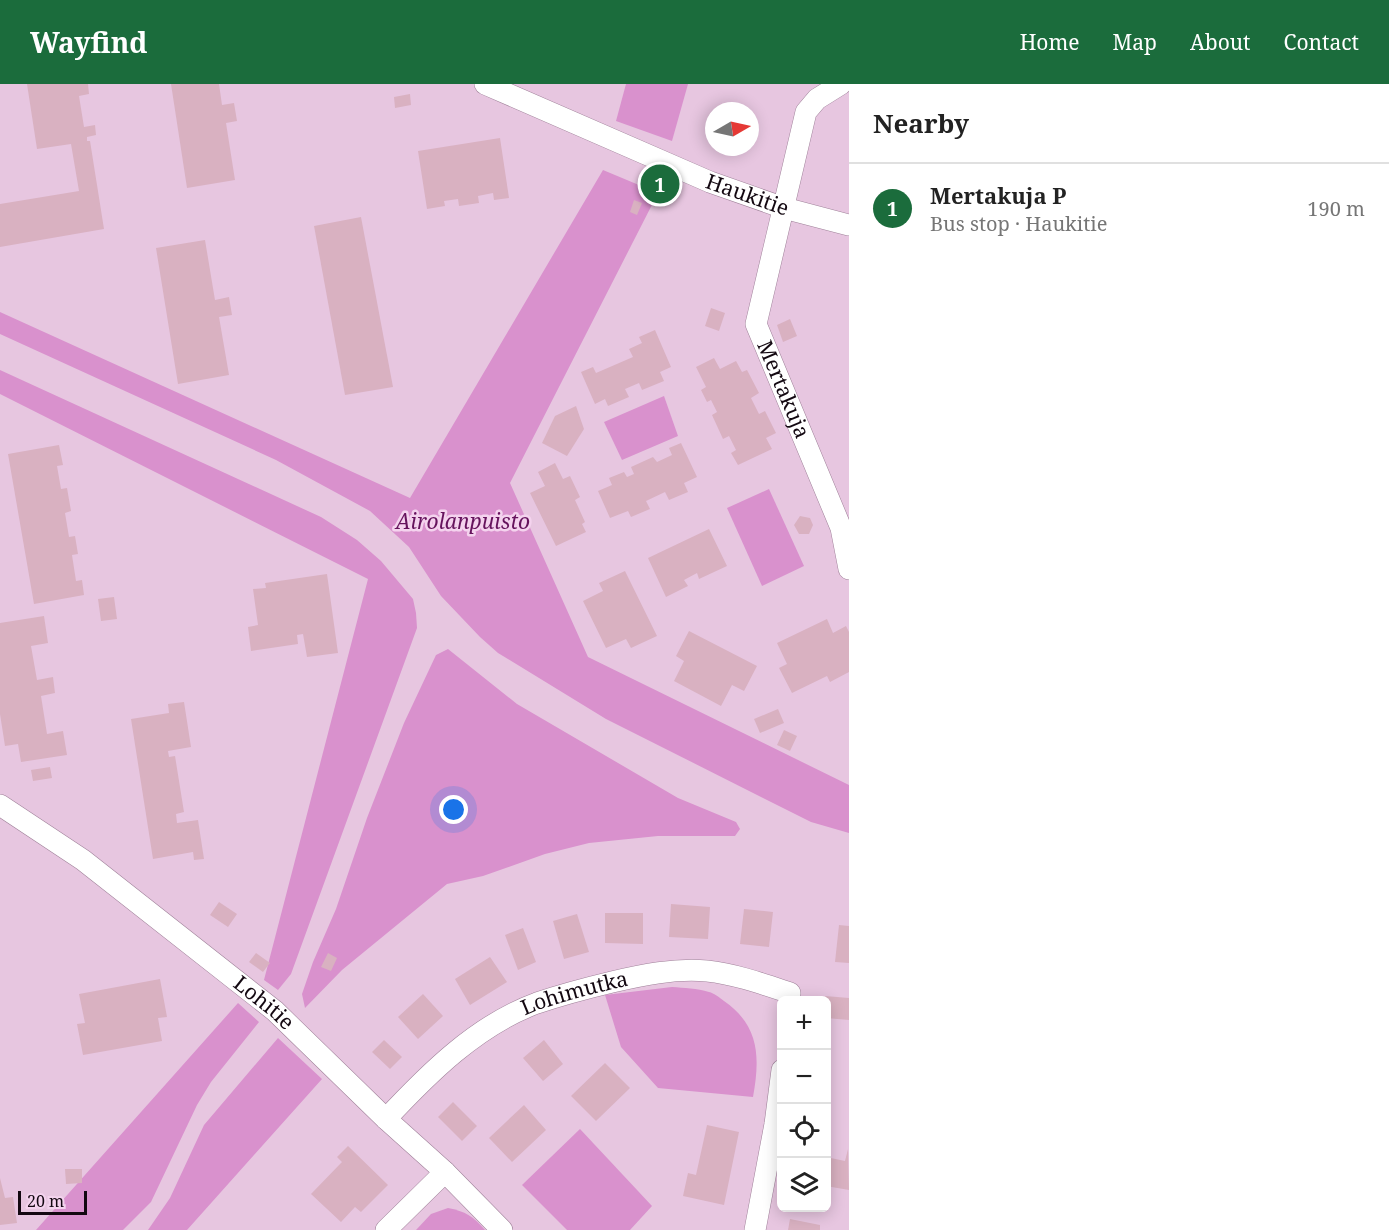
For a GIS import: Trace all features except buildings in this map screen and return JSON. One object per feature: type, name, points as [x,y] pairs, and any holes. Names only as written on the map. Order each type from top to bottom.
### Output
[{"type":"street","name":"Haukitie","points":[[484,84],[668,165],[784,208],[849,225]]},
{"type":"street","name":"Mertakuja","points":[[841,84],[817,99],[806,112],[756,324],[841,528],[849,569]]},
{"type":"street","name":"Lohitie","points":[[0,805],[83,860],[275,1011],[386,1119],[445,1172],[502,1230]]},
{"type":"street","name":"Lohimutka","points":[[386,1119],[425,1079],[477,1035],[536,1004],[586,988],[642,975],[705,971],[735,976],[790,993],[790,996]]},
{"type":"street","points":[[754,1230],[778,1104]]},
{"type":"street","points":[[386,1230],[445,1172]]},
{"type":"green space","points":[[626,84],[688,84],[672,141],[616,121]]},
{"type":"green space","name":"Airolanpuisto","points":[[603,170],[658,193],[510,483],[588,657],[849,785],[849,833],[811,822],[606,719],[498,653],[441,596],[409,547],[370,511],[276,460],[0,334],[0,312],[410,498]]},
{"type":"green space","name":"Airolanpuisto","points":[[0,370],[321,517],[357,540],[381,561],[413,599],[417,628],[291,974],[278,990],[264,980],[368,579],[0,394]]},
{"type":"green space","points":[[664,396],[678,436],[622,460],[604,422]]},
{"type":"green space","points":[[769,489],[804,566],[762,586],[727,508]]},
{"type":"green space","points":[[448,649],[517,704],[678,798],[736,822],[740,829],[735,836],[658,836],[589,843],[545,854],[483,876],[447,884],[342,970],[305,1008],[302,994],[313,962],[336,909],[367,818],[404,723],[436,655]]},
{"type":"green space","points":[[672,987],[713,993],[745,1021],[755,1044],[756,1069],[753,1097],[658,1088],[621,1047],[605,995]]},
{"type":"green space","points":[[238,1003],[259,1022],[211,1082],[197,1105],[151,1202],[123,1230],[36,1230]]},
{"type":"green space","points":[[278,1038],[322,1079],[187,1230],[148,1230],[170,1198],[204,1125]]},
{"type":"green space","points":[[580,1129],[652,1206],[630,1230],[567,1230],[522,1185]]},
{"type":"green space","points":[[448,1208],[469,1215],[485,1230],[416,1230],[431,1214]]},
{"type":"place","name":"Mertakuja P","points":[[660,184]]}]
